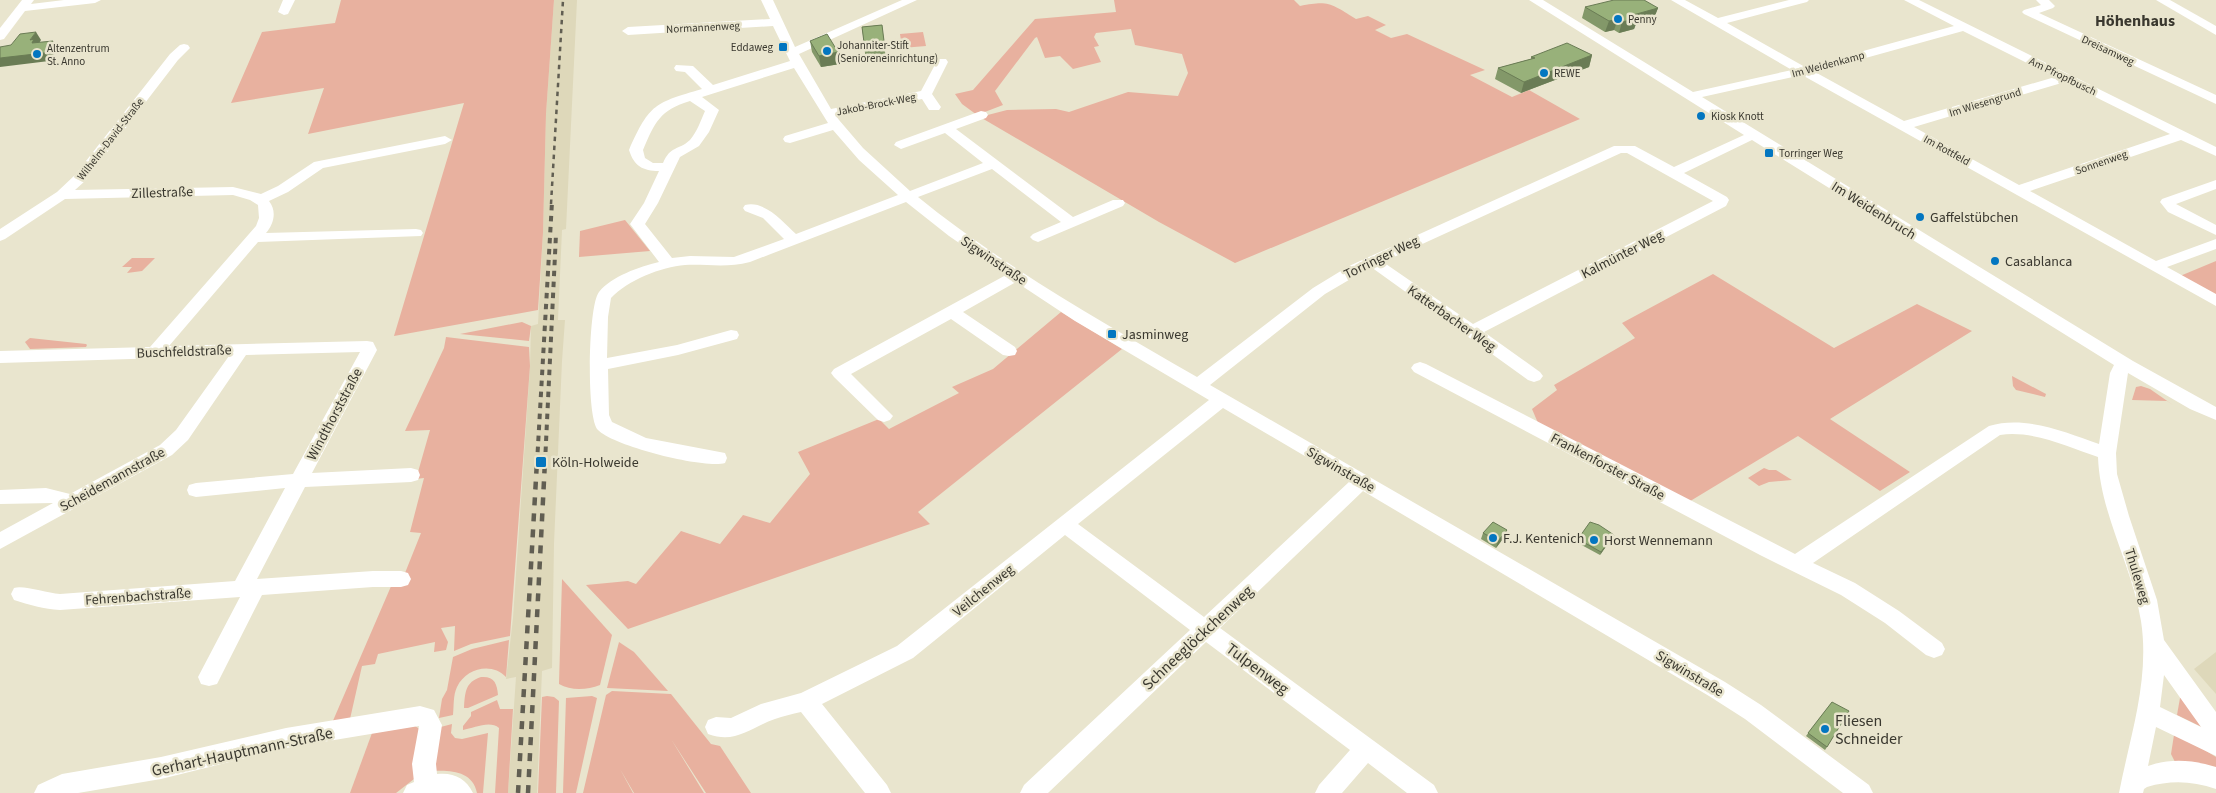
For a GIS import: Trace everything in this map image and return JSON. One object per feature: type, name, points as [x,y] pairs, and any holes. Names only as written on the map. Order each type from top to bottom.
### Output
[{"type":"street","points":[[0,36],[25,4],[95,0]]},
{"type":"street","points":[[284,12],[289,0]]},
{"type":"street","name":"Sigwinstraße","points":[[767,0],[795,58],[831,119],[865,158],[907,197],[988,258],[1081,317],[1718,689],[1753,712],[1861,793]]},
{"type":"street","points":[[668,167],[650,167],[639,160],[636,150],[651,118],[660,108],[795,58],[911,0]]},
{"type":"street","name":"Im Weidenbruch","points":[[1537,0],[2127,365],[2196,405],[2216,414]]},
{"type":"street","name":"Im Rottfeld","points":[[1676,0],[2157,266],[2216,301]]},
{"type":"street","points":[[1716,22],[1803,0]]},
{"type":"street","name":"Am Pfropfbusch","points":[[1910,0],[2216,152]]},
{"type":"street","name":"Dreisamweg","points":[[2042,0],[2048,6],[2028,12],[2216,100]]},
{"type":"street","points":[[2162,0],[2216,31]]},
{"type":"street","points":[[0,21],[13,19]]},
{"type":"street","name":"Normannenweg","points":[[628,31],[777,22]]},
{"type":"street","name":"Im Weidenkamp","points":[[1690,96],[1804,70],[1964,27]]},
{"type":"street","name":"Wilhelm-David-Straße","points":[[0,236],[62,195],[88,169],[174,57],[184,48]]},
{"type":"street","name":"Jakob-Brock-Weg","points":[[831,119],[926,94],[942,62]]},
{"type":"street","points":[[680,68],[689,69],[711,90]]},
{"type":"street","name":"Im Wiesengrund","points":[[1904,126],[2067,77]]},
{"type":"street","name":"Jakob-Brock-Weg","points":[[926,94],[934,107]]},
{"type":"street","points":[[668,263],[638,224],[674,154],[688,150],[698,141],[712,110],[692,96]]},
{"type":"street","points":[[901,145],[981,115]]},
{"type":"street","points":[[790,139],[831,119]]},
{"type":"street","points":[[946,128],[1071,222]]},
{"type":"street","name":"Sonnenweg","points":[[2019,190],[2182,135]]},
{"type":"street","points":[[1674,173],[1747,138]]},
{"type":"street","points":[[155,352],[254,238],[267,219],[266,205],[261,199],[283,189],[319,165],[445,140]]},
{"type":"street","name":"Torringer Weg","points":[[1199,385],[1335,280],[1371,260],[1619,148],[1630,149],[1674,173]]},
{"type":"street","points":[[718,458],[674,451],[621,435],[604,426],[600,415],[601,304],[604,296],[626,281],[668,263],[693,260],[724,263],[745,259],[992,164]]},
{"type":"street","name":"Kalmünter Weg","points":[[1472,332],[1721,203],[1722,200],[1718,197],[1674,173]]},
{"type":"street","points":[[2216,184],[2167,202],[2173,209],[2216,231]]},
{"type":"street","name":"Zillestraße","points":[[62,195],[220,190],[245,192],[261,199]]},
{"type":"street","points":[[1038,237],[1118,203]]},
{"type":"street","points":[[750,208],[768,215],[794,240]]},
{"type":"street","points":[[254,238],[416,233]]},
{"type":"street","points":[[2157,266],[2216,244]]},
{"type":"street","name":"Katterbacher Weg","points":[[1371,260],[1534,376]]},
{"type":"street","points":[[884,416],[840,373],[1016,276]]},
{"type":"street","points":[[951,312],[1009,351]]},
{"type":"street","points":[[601,365],[678,350],[730,334]]},
{"type":"street","name":"Buschfeldstraße","points":[[0,357],[367,346]]},
{"type":"street","name":"Windthorststraße","points":[[248,588],[298,482],[369,350],[367,346]]},
{"type":"street","name":"Scheidemannstraße","points":[[0,541],[176,443],[242,349]]},
{"type":"street","name":"Thuleweg","points":[[2127,365],[2121,368],[2119,373],[2107,452],[2110,486],[2139,578],[2154,642],[2152,684],[2132,788]]},
{"type":"street","name":"Frankenforster Straße","points":[[1420,368],[1872,604],[1934,649]]},
{"type":"street","name":"Veilchenweg","points":[[716,727],[733,728],[769,712],[806,702],[905,652],[1222,399]]},
{"type":"street","points":[[1796,564],[1987,436],[2002,428],[2022,428],[2107,452]]},
{"type":"street","name":"Windthorststraße","points":[[196,490],[411,475]]},
{"type":"street","name":"Schneeglöckchenweg","points":[[1032,793],[1362,481]]},
{"type":"street","points":[[0,497],[56,496],[65,499],[69,503]]},
{"type":"street","name":"Tulpenweg","points":[[1065,525],[1426,793]]},
{"type":"street","name":"Fehrenbachstraße","points":[[21,594],[60,602],[373,579],[401,579]]},
{"type":"street","points":[[209,677],[248,588]]},
{"type":"street","points":[[2154,642],[2189,694],[2216,729]]},
{"type":"street","points":[[806,702],[879,793]]},
{"type":"street","points":[[2147,711],[2216,746]]},
{"type":"street","name":"Gerhart-Hauptmann-Straße","points":[[46,793],[62,785],[161,768],[286,738],[420,716],[426,717],[431,725],[420,790],[440,784],[450,784],[461,793]]},
{"type":"street","points":[[1327,793],[1366,749]]},
{"type":"street","points":[[2132,788],[2152,774],[2175,770],[2189,771],[2216,778]]},
{"type":"shaded area","points":[[341,0],[554,0],[546,114],[543,233],[538,310],[394,336],[464,103],[308,134],[324,88],[231,103],[262,32],[335,23]]},
{"type":"shaded area","points":[[554,0],[577,0],[566,229],[562,230],[558,320],[565,320],[554,544],[552,668],[542,671],[537,793],[508,793],[516,677],[506,679],[513,618],[530,367],[531,326],[538,324],[543,233],[546,114]]},
{"type":"shaded area","points":[[1114,0],[1294,0],[1300,6],[1318,3],[1330,5],[1356,19],[1368,16],[1386,25],[1375,30],[1391,38],[1407,34],[1485,70],[1470,75],[1512,97],[1529,90],[1580,119],[1235,263],[1159,222],[980,117],[1007,110],[1056,109],[1069,112],[1128,92],[1178,96],[1188,73],[1182,54],[1135,45],[1131,29],[1096,33],[1094,37],[1099,46],[1094,47],[1101,62],[1073,69],[1060,56],[1045,58],[1037,37],[995,91],[1003,105],[977,115],[962,104],[955,94],[973,90],[1035,19],[1116,12]]},
{"type":"shaded area","points":[[923,32],[926,46],[902,48],[900,34]]},
{"type":"shaded area","points":[[625,220],[650,251],[579,257],[580,231]]},
{"type":"shaded area","points":[[132,258],[155,258],[142,271],[127,273],[132,267],[122,267]]},
{"type":"shaded area","points":[[2216,261],[2216,298],[2180,276]]},
{"type":"shaded area","points":[[1713,274],[1834,348],[1917,304],[1972,331],[1830,419],[1910,472],[1880,491],[1798,436],[1687,503],[1538,423],[1532,409],[1557,390],[1554,385],[1635,338],[1622,323]]},
{"type":"shaded area","points":[[1061,312],[1122,349],[918,512],[930,524],[628,629],[586,585],[628,581],[636,584],[681,531],[720,544],[743,515],[770,523],[810,474],[798,452],[879,419],[889,429],[959,393],[952,387],[993,369]]},
{"type":"shaded area","points":[[522,322],[531,326],[529,341],[460,334]]},
{"type":"shaded area","points":[[446,337],[529,347],[530,366],[510,636],[471,644],[454,651],[455,626],[441,628],[448,642],[446,650],[434,652],[435,642],[378,654],[375,664],[362,666],[350,719],[332,723],[392,584],[401,583],[421,533],[410,532],[424,478],[416,479],[430,430],[405,431],[444,348]]},
{"type":"shaded area","points":[[30,338],[87,345],[86,347],[30,349],[25,342]]},
{"type":"shaded area","points":[[2012,376],[2046,394],[2045,397],[2016,390],[2013,386]]},
{"type":"shaded area","points":[[2141,386],[2150,389],[2173,405],[2167,401],[2132,400],[2136,387]]},
{"type":"shaded area","points":[[1764,468],[1776,470],[1792,480],[1769,482],[1759,486],[1748,478]]},
{"type":"shaded area","points":[[562,579],[612,635],[600,685],[595,687],[574,689],[559,684]]},
{"type":"shaded area","points":[[509,640],[506,677],[500,672],[487,669],[480,669],[466,675],[456,690],[453,715],[439,718],[442,699],[447,690],[453,657],[472,649]]},
{"type":"shaded area","points":[[619,642],[634,652],[668,691],[607,688]]},
{"type":"shaded area","points":[[2216,652],[2216,694],[2194,669]]},
{"type":"shaded area","points":[[481,677],[494,681],[498,695],[464,708],[469,685]]},
{"type":"shaded area","points":[[612,691],[671,694],[711,744],[720,746],[751,793],[706,793],[671,739],[704,793],[634,793],[620,769],[633,793],[583,793],[606,695]]},
{"type":"shaded area","points":[[592,696],[597,698],[576,793],[563,793],[566,698]]},
{"type":"shaded area","points":[[542,697],[554,697],[559,701],[556,793],[538,793]]},
{"type":"shaded area","points":[[2180,698],[2185,698],[2212,732],[2177,715]]},
{"type":"shaded area","points":[[497,700],[500,709],[513,709],[508,793],[495,793],[499,728],[491,725],[482,725],[463,730],[463,726],[471,716],[471,712]]},
{"type":"shaded area","points":[[452,724],[451,733],[455,738],[462,739],[488,733],[483,793],[477,793],[471,781],[461,774],[448,771],[434,771],[437,728]]},
{"type":"shaded area","points":[[415,726],[421,730],[414,779],[396,793],[350,793],[372,733]]},
{"type":"shaded area","points":[[2174,735],[2216,757],[2216,772],[2176,764],[2171,754]]},
{"type":"building","points":[[1614,0],[1644,0],[1658,8],[1633,15],[1638,18],[1622,22],[1618,19],[1609,21],[1585,7]]},
{"type":"building","points":[[882,25],[885,49],[865,50],[862,27]]},
{"type":"building","points":[[36,32],[30,40],[34,39],[32,43],[53,41],[44,53],[0,58],[0,47],[11,45],[20,34]]},
{"type":"building","points":[[827,34],[838,52],[819,56],[810,41]]},
{"type":"building","points":[[1567,43],[1592,55],[1524,82],[1498,68],[1535,58],[1531,57]]},
{"type":"building","points":[[1493,522],[1507,530],[1498,541],[1483,533]]},
{"type":"building","name":"Horst Wennemann","points":[[1590,522],[1599,525],[1614,535],[1601,552],[1578,539]]},
{"type":"building","name":"Fliesen Schneider","points":[[1832,702],[1849,711],[1827,747],[1808,733]]},
{"type":"railway","points":[[551,204],[563,0]]},
{"type":"railway","points":[[537,463],[552,202]]},
{"type":"railway","points":[[545,463],[556,234]]},
{"type":"railway","points":[[518,793],[537,461]]},
{"type":"railway","points":[[528,793],[545,461]]},
{"type":"place","name":"Penny","points":[[1618,19]]},
{"type":"place","name":"Eddaweg","points":[[783,47]]},
{"type":"place","name":"Johanniter-Stift (Senioreneinrichtung)","points":[[827,51]]},
{"type":"place","name":"Altenzentrum St. Anno","points":[[37,54]]},
{"type":"place","name":"REWE","points":[[1544,73]]},
{"type":"place","name":"Kiosk Knott","points":[[1701,116]]},
{"type":"place","name":"Torringer Weg","points":[[1769,153]]},
{"type":"place","name":"Gaffelstübchen","points":[[1920,217]]},
{"type":"place","name":"Casablanca","points":[[1995,261]]},
{"type":"place","name":"Jasminweg","points":[[1112,334]]},
{"type":"place","name":"Köln-Holweide","points":[[541,462]]},
{"type":"place","name":"F.J. Kentenich","points":[[1493,538]]},
{"type":"place","name":"Horst Wennemann","points":[[1594,540]]},
{"type":"place","name":"Fliesen Schneider","points":[[1825,729]]},
{"type":"district","name":"Höhenhaus","points":[[2135,20]]}]
